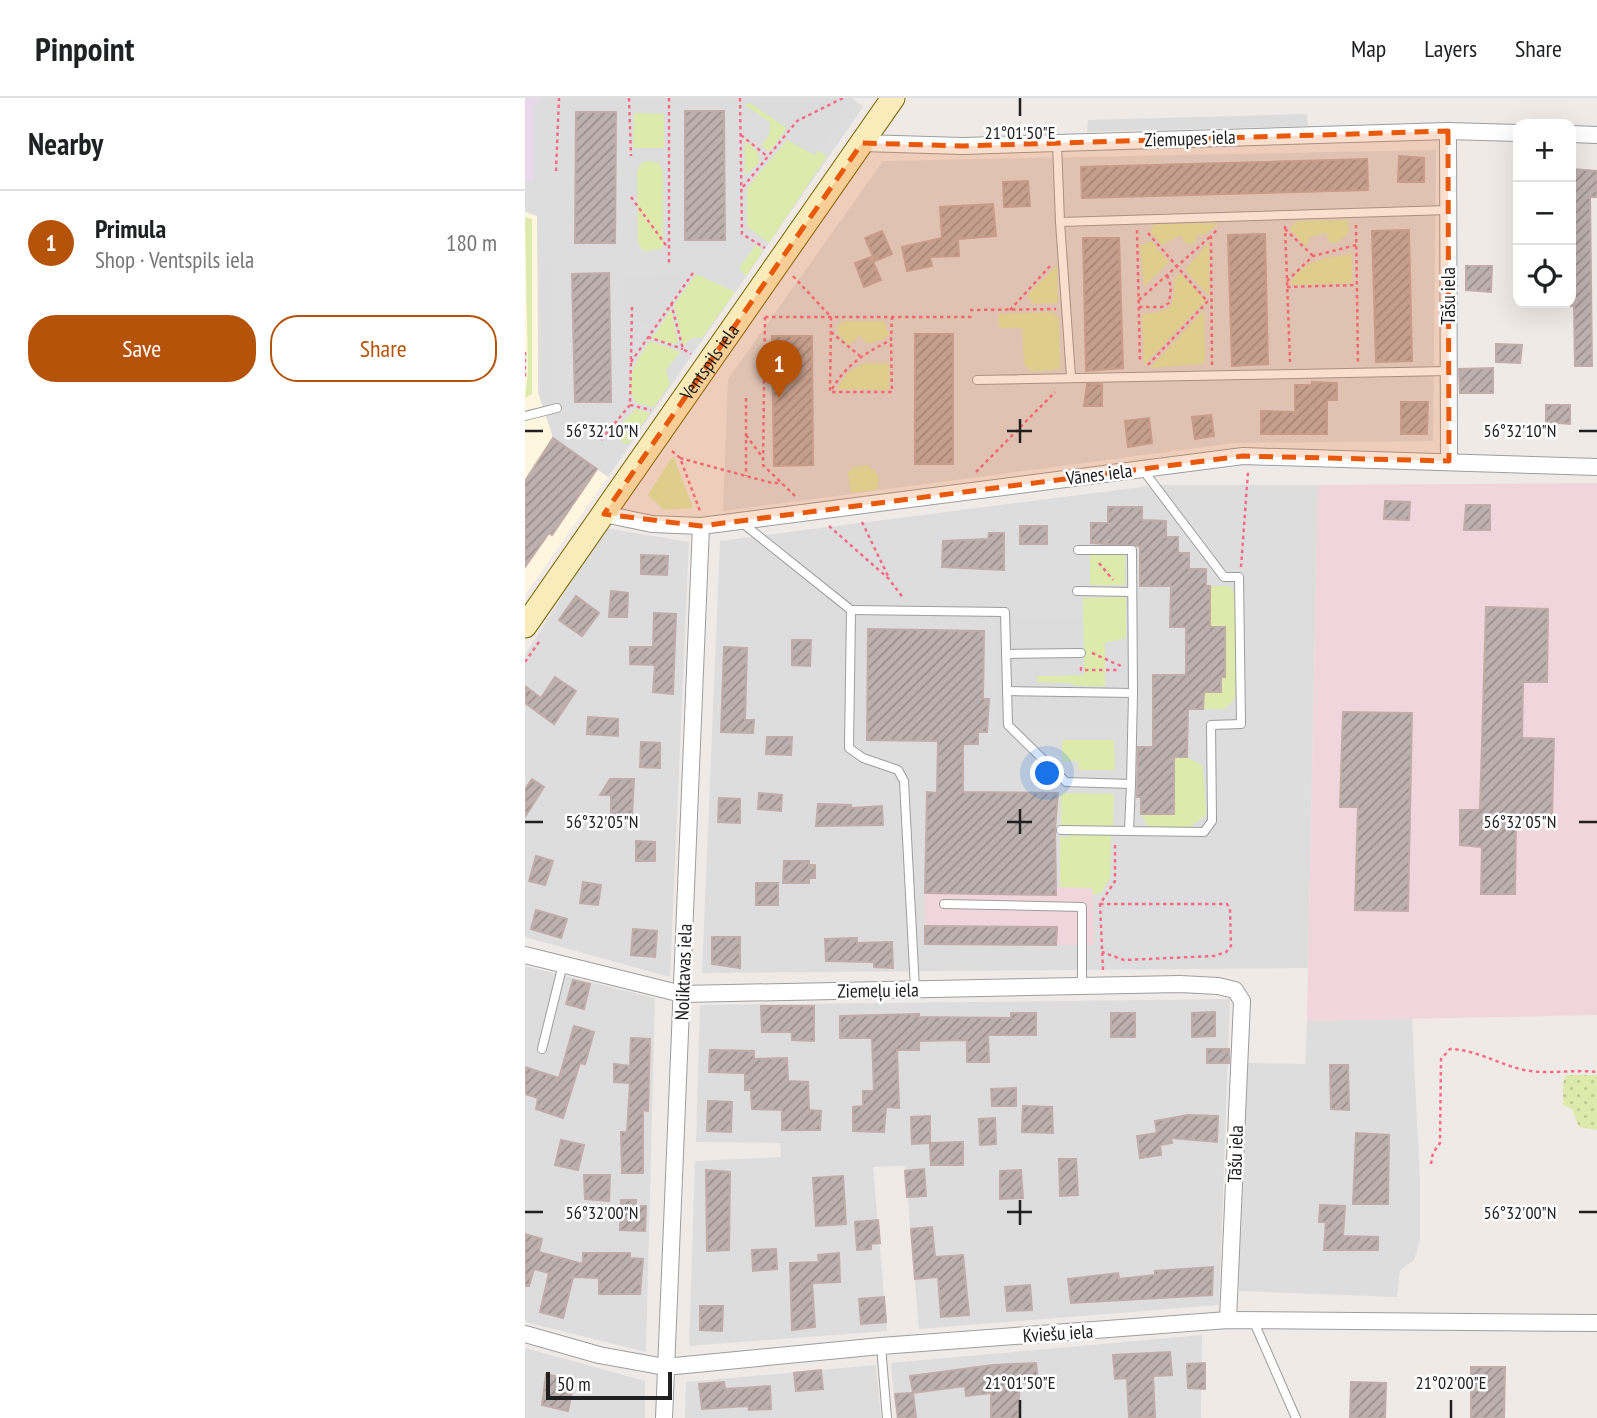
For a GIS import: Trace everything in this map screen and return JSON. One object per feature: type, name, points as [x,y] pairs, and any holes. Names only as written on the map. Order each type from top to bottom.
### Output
[{"type":"street","name":"Ventspils iela","points":[[525,626],[893,98]]},
{"type":"street","name":"Ziemupes iela","points":[[862,142],[963,146],[1448,131],[1513,133]]},
{"type":"street","name":"Tāšu iela","points":[[1448,131],[1449,461]]},
{"type":"street","points":[[1576,134],[1597,135]]},
{"type":"street","name":"Vānes iela","points":[[604,514],[652,524],[701,526],[1249,456],[1597,467]]},
{"type":"street","name":"Noliktavas iela","points":[[664,1418],[701,526]]},
{"type":"street","name":"Ziemeļu iela","points":[[525,955],[683,994],[1181,984],[1218,985],[1235,990]]},
{"type":"street","name":"Tāšu iela","points":[[1228,1320],[1242,1001],[1235,990]]},
{"type":"street","name":"Kviešu iela","points":[[525,1334],[600,1355],[665,1367],[881,1346],[1228,1320],[1597,1323]]},
{"type":"lane","points":[[1057,143],[1071,377]]},
{"type":"lane","points":[[1061,222],[1448,210]]},
{"type":"lane","points":[[977,380],[1449,371]]},
{"type":"lane","points":[[525,416],[557,408]]},
{"type":"lane","points":[[1061,830],[1204,832],[1212,821],[1211,725],[1241,724],[1239,577],[1224,577],[1142,468]]},
{"type":"lane","points":[[741,522],[851,610],[1005,612],[1008,725],[1066,782],[1131,783]]},
{"type":"lane","points":[[1078,550],[1132,550],[1128,592],[1133,693],[1129,831]]},
{"type":"lane","points":[[1077,591],[1128,592]]},
{"type":"lane","points":[[851,610],[849,748],[863,758],[898,770],[904,781],[915,989]]},
{"type":"lane","points":[[1006,654],[1080,653]]},
{"type":"lane","points":[[1007,691],[1133,693]]},
{"type":"lane","points":[[944,905],[1082,907],[1082,986]]},
{"type":"lane","points":[[542,1049],[563,964]]},
{"type":"lane","points":[[1253,1320],[1296,1418]]},
{"type":"lane","points":[[881,1346],[887,1418]]},
{"type":"path","points":[[556,171],[559,98]]},
{"type":"path","points":[[629,98],[631,156]]},
{"type":"path","points":[[669,98],[669,263]]},
{"type":"path","points":[[740,98],[743,234],[768,250]]},
{"type":"path","points":[[742,189],[797,121],[843,98]]},
{"type":"path","points":[[741,135],[768,157]]},
{"type":"path","points":[[631,197],[668,248]]},
{"type":"path","points":[[1356,213],[1358,372]]},
{"type":"path","points":[[1285,215],[1290,373]]},
{"type":"path","points":[[1139,300],[1211,236],[1228,217]]},
{"type":"path","points":[[1137,220],[1210,301]]},
{"type":"path","points":[[1137,220],[1140,372],[1210,301]]},
{"type":"path","points":[[1285,229],[1313,256]]},
{"type":"path","points":[[1211,236],[1212,375]]},
{"type":"path","points":[[1287,281],[1313,256],[1356,245]]},
{"type":"path","points":[[1010,310],[1062,253]]},
{"type":"path","points":[[631,362],[695,270]]},
{"type":"path","points":[[1139,307],[1161,307],[1168,303],[1171,287],[1167,275]]},
{"type":"path","points":[[793,276],[831,317],[830,392]]},
{"type":"path","points":[[1287,287],[1357,285]]},
{"type":"path","points":[[671,303],[683,349]]},
{"type":"path","points":[[601,440],[630,405],[632,307]]},
{"type":"path","points":[[970,310],[1066,309]]},
{"type":"path","points":[[889,579],[763,465],[765,317],[973,317]]},
{"type":"path","points":[[830,392],[892,392],[892,317]]},
{"type":"path","points":[[831,332],[860,356]]},
{"type":"path","points":[[648,337],[683,349],[694,356]]},
{"type":"path","points":[[830,392],[842,373],[860,356],[891,340]]},
{"type":"path","points":[[525,352],[525,376]]},
{"type":"path","points":[[976,472],[1071,377]]},
{"type":"path","points":[[746,398],[746,476]]},
{"type":"path","points":[[630,405],[655,411]]},
{"type":"path","points":[[745,434],[763,458]]},
{"type":"path","points":[[1239,577],[1245,545],[1249,456]]},
{"type":"path","points":[[680,458],[782,483]]},
{"type":"path","points":[[853,505],[889,579],[913,611]]},
{"type":"path","points":[[1088,550],[1128,592]]},
{"type":"path","points":[[1080,648],[1127,669],[1081,670],[1080,653],[1080,648]]},
{"type":"path","points":[[1103,985],[1100,904],[1115,881],[1115,831]]},
{"type":"path","points":[[1100,904],[1227,904],[1230,909],[1231,946],[1226,952],[1214,956],[1124,960],[1102,952]]},
{"type":"path","points":[[1431,1164],[1433,1153],[1440,1143],[1441,1059],[1450,1049],[1470,1050],[1523,1070],[1556,1074],[1597,1072]]},
{"type":"highlighted area","points":[[1448,131],[1449,461],[1243,456],[701,526],[604,514],[862,143],[963,146]]},
{"type":"shaded area","points":[[525,98],[544,98],[534,104],[534,181],[525,181]]},
{"type":"shaded area","points":[[544,98],[852,98],[863,107],[608,477],[553,438],[538,393],[537,217],[525,212],[525,181],[534,181],[534,103]]},
{"type":"shaded area","points":[[762,98],[849,98],[856,103],[814,155],[781,136],[787,128],[754,106]]},
{"type":"shaded area","points":[[1307,114],[1308,126],[1087,132],[1088,120]]},
{"type":"shaded area","points":[[1436,150],[1433,441],[1234,443],[723,511],[728,379],[883,161]]},
{"type":"shaded area","points":[[525,212],[537,216],[538,393],[553,438],[608,477],[525,595]]},
{"type":"shaded area","points":[[552,264],[552,404],[542,396],[542,270]]},
{"type":"shaded area","points":[[686,276],[654,323],[626,323],[625,278]]},
{"type":"shaded area","points":[[1293,289],[1308,289],[1310,297],[1322,302],[1330,297],[1332,289],[1350,289],[1353,356],[1293,358]]},
{"type":"shaded area","points":[[1597,483],[1597,1015],[1307,1021],[1318,485]]},
{"type":"shaded area","points":[[1157,485],[1318,485],[1308,968],[702,973],[720,541]]},
{"type":"shaded area","points":[[605,528],[689,542],[670,977],[525,937],[525,655]]},
{"type":"shaded area","points":[[1083,618],[1084,675],[1037,676],[1037,682],[1071,683],[1072,687],[1120,686],[1121,726],[998,728],[997,620]]},
{"type":"shaded area","points":[[1056,887],[1093,888],[1094,945],[1056,945],[1056,927],[925,926],[925,893],[1056,895]]},
{"type":"shaded area","points":[[525,966],[655,998],[646,1352],[525,1322]]},
{"type":"shaded area","points":[[1230,999],[1219,1305],[919,1329],[905,1166],[873,1167],[887,1331],[689,1346],[695,1161],[781,1157],[780,1143],[696,1142],[700,1005]]},
{"type":"shaded area","points":[[1412,1018],[1420,1182],[1420,1241],[1414,1260],[1400,1270],[1397,1297],[1239,1291],[1241,1151],[1247,1063],[1305,1064],[1307,1021]]},
{"type":"shaded area","points":[[1202,1335],[1201,1418],[896,1418],[891,1363]]},
{"type":"shaded area","points":[[525,1348],[645,1381],[645,1418],[525,1418]]},
{"type":"shaded area","points":[[876,1365],[881,1418],[685,1418],[686,1382]]},
{"type":"green space","points":[[750,103],[787,128],[769,152],[761,145],[769,136],[770,122],[744,105]]},
{"type":"green space","points":[[634,113],[664,114],[664,148],[633,148]]},
{"type":"green space","points":[[787,140],[814,155],[818,151],[827,156],[769,243],[747,226],[747,188]]},
{"type":"green space","points":[[745,141],[755,150],[759,163],[745,175]]},
{"type":"green space","points":[[642,163],[659,163],[663,171],[663,245],[661,249],[643,251],[638,242],[637,171]]},
{"type":"green space","points":[[525,217],[532,219],[532,394],[525,398],[528,370]]},
{"type":"green space","points":[[1348,220],[1349,232],[1337,243],[1328,242],[1326,233],[1310,237],[1306,247],[1290,229],[1296,221]]},
{"type":"green space","points":[[1219,223],[1206,234],[1197,235],[1196,242],[1190,245],[1184,242],[1181,235],[1162,245],[1151,233],[1152,226],[1157,224]]},
{"type":"green space","points":[[1151,241],[1169,262],[1144,287],[1140,246]]},
{"type":"green space","points":[[1209,242],[1209,296],[1185,270]]},
{"type":"green space","points":[[756,245],[763,251],[746,276],[739,268]]},
{"type":"green space","points":[[1352,254],[1352,283],[1290,285],[1301,270],[1316,261]]},
{"type":"green space","points":[[1057,265],[1058,303],[1032,304],[1028,294]]},
{"type":"green space","points":[[1180,273],[1205,301],[1144,365],[1142,314],[1170,306],[1174,296],[1174,279]]},
{"type":"green space","points":[[696,274],[735,292],[702,338],[692,338],[683,346],[674,305]]},
{"type":"green space","points":[[671,310],[678,342],[674,344],[652,338]]},
{"type":"green space","points":[[1204,310],[1203,364],[1150,368]]},
{"type":"green space","points":[[1052,312],[1059,319],[1060,369],[1033,372],[1024,365],[1022,328],[999,328],[998,314]]},
{"type":"green space","points":[[844,321],[884,321],[889,334],[885,339],[868,344],[860,336],[849,345],[837,333],[838,325]]},
{"type":"green space","points":[[650,341],[680,352],[666,370],[670,384],[654,407],[637,403],[630,387],[633,371]]},
{"type":"green space","points":[[864,363],[889,363],[889,390],[837,389],[848,372]]},
{"type":"green space","points":[[635,409],[650,413],[629,443],[625,444],[612,434]]},
{"type":"green space","points":[[672,457],[693,508],[664,510],[648,495]]},
{"type":"green space","points":[[867,465],[878,475],[877,490],[851,493],[848,473],[853,467]]},
{"type":"green space","points":[[1125,552],[1125,585],[1090,585],[1090,553]]},
{"type":"green space","points":[[1210,586],[1229,586],[1238,596],[1235,698],[1225,709],[1203,709],[1204,692],[1221,692],[1221,677],[1225,677],[1225,628],[1210,627]]},
{"type":"green space","points":[[1126,597],[1126,638],[1105,643],[1105,687],[1037,683],[1037,676],[1084,675],[1083,598]]},
{"type":"green space","points":[[1062,740],[1114,740],[1115,770],[1079,770],[1078,761],[1062,761]]},
{"type":"green space","points":[[1174,757],[1187,757],[1203,766],[1206,815],[1190,827],[1149,827],[1141,814],[1174,814]]},
{"type":"green space","points":[[1061,793],[1114,794],[1113,825],[1107,828],[1061,827]]},
{"type":"green space","points":[[1070,833],[1108,834],[1111,837],[1110,878],[1101,893],[1093,895],[1092,888],[1060,887],[1060,837],[1069,837]]},
{"type":"green space","points":[[1566,1075],[1597,1075],[1597,1130],[1579,1127],[1572,1109],[1563,1105],[1563,1083]]},
{"type":"building","points":[[685,111],[724,111],[725,240],[685,240]]},
{"type":"building","points":[[576,112],[616,112],[615,243],[575,243]]},
{"type":"building","points":[[1399,156],[1424,158],[1424,182],[1398,182]]},
{"type":"building","points":[[1367,159],[1368,190],[1082,198],[1081,167]]},
{"type":"building","points":[[1576,169],[1597,171],[1597,197],[1590,197],[1592,366],[1575,366]]},
{"type":"building","points":[[1028,181],[1030,206],[1004,207],[1003,182]]},
{"type":"building","points":[[993,204],[996,236],[958,239],[959,256],[930,257],[932,266],[907,271],[902,247],[942,238],[940,207]]},
{"type":"building","points":[[1409,230],[1412,361],[1376,362],[1372,231]]},
{"type":"building","points":[[882,231],[892,254],[875,261],[865,238]]},
{"type":"building","points":[[1265,234],[1268,364],[1232,366],[1228,235]]},
{"type":"building","points":[[1083,238],[1119,238],[1123,368],[1086,371]]},
{"type":"building","points":[[871,257],[881,280],[864,287],[855,263]]},
{"type":"building","points":[[1466,266],[1492,266],[1491,292],[1466,290]]},
{"type":"building","points":[[609,273],[611,402],[575,402],[572,274]]},
{"type":"building","points":[[915,334],[953,334],[953,464],[915,464]]},
{"type":"building","points":[[772,336],[812,336],[813,465],[774,466]]},
{"type":"building","points":[[1496,344],[1522,345],[1520,363],[1496,362]]},
{"type":"building","points":[[1493,368],[1493,393],[1460,393],[1459,369]]},
{"type":"building","points":[[1312,382],[1337,383],[1337,400],[1327,400],[1327,434],[1261,434],[1261,411],[1295,412],[1295,385],[1312,385]]},
{"type":"building","points":[[1087,384],[1102,384],[1102,406],[1084,406]]},
{"type":"building","points":[[1401,402],[1428,402],[1427,434],[1401,434]]},
{"type":"building","points":[[1546,405],[1570,405],[1570,424],[1546,422]]},
{"type":"building","points":[[1211,415],[1214,436],[1195,439],[1192,417]]},
{"type":"building","points":[[1149,418],[1152,443],[1128,447],[1125,421]]},
{"type":"building","points":[[553,438],[597,469],[552,535],[549,533],[525,567],[525,481]]},
{"type":"building","points":[[1385,501],[1410,502],[1409,520],[1384,519]]},
{"type":"building","points":[[1466,505],[1490,505],[1490,530],[1464,530]]},
{"type":"building","points":[[1108,507],[1142,507],[1142,520],[1166,521],[1166,537],[1178,537],[1178,553],[1189,553],[1189,569],[1206,569],[1206,586],[1210,586],[1210,627],[1225,627],[1225,677],[1221,677],[1221,692],[1204,692],[1203,709],[1188,709],[1187,757],[1174,757],[1174,814],[1141,814],[1141,797],[1137,797],[1138,747],[1153,747],[1153,675],[1186,675],[1186,627],[1170,627],[1171,586],[1140,586],[1140,546],[1091,543],[1091,523],[1108,523]]},
{"type":"building","points":[[1020,526],[1047,526],[1047,544],[1020,544]]},
{"type":"building","points":[[989,533],[1004,533],[1004,570],[942,567],[943,541],[988,539]]},
{"type":"building","points":[[641,555],[668,556],[667,575],[641,574]]},
{"type":"building","points":[[611,591],[628,593],[627,617],[609,617]]},
{"type":"building","points":[[576,596],[599,613],[582,636],[559,620]]},
{"type":"building","points":[[1486,607],[1548,609],[1547,682],[1523,682],[1522,738],[1554,739],[1552,818],[1516,817],[1515,894],[1481,894],[1482,847],[1460,845],[1460,810],[1480,810]]},
{"type":"building","points":[[654,613],[676,614],[673,694],[653,692],[655,665],[630,664],[630,647],[653,647]]},
{"type":"building","points":[[868,629],[984,631],[983,699],[989,699],[987,732],[978,732],[978,744],[963,744],[963,792],[1058,793],[1055,829],[1056,895],[925,893],[927,792],[937,793],[938,741],[867,740]]},
{"type":"building","points":[[792,640],[811,640],[810,666],[792,665]]},
{"type":"building","points":[[724,647],[747,648],[745,720],[754,720],[753,733],[721,732]]},
{"type":"building","points":[[555,677],[576,691],[554,724],[525,703],[525,686],[541,698]]},
{"type":"building","points":[[1343,712],[1412,713],[1408,911],[1355,910],[1358,807],[1340,807]]},
{"type":"building","points":[[588,717],[618,719],[618,736],[587,734]]},
{"type":"building","points":[[767,737],[792,737],[791,755],[766,754]]},
{"type":"building","points":[[641,742],[660,743],[660,768],[640,767]]},
{"type":"building","points":[[532,779],[544,787],[525,817],[525,789]]},
{"type":"building","points":[[610,779],[634,779],[632,815],[611,815],[611,795],[600,795]]},
{"type":"building","points":[[759,793],[782,795],[781,811],[758,809]]},
{"type":"building","points":[[719,798],[740,799],[740,823],[718,822]]},
{"type":"building","points":[[818,804],[851,805],[851,808],[882,806],[883,825],[816,826]]},
{"type":"building","points":[[636,841],[655,842],[655,861],[636,861]]},
{"type":"building","points":[[536,856],[553,861],[545,885],[529,881]]},
{"type":"building","points":[[784,861],[809,861],[809,865],[815,865],[815,878],[809,878],[809,883],[783,883]]},
{"type":"building","points":[[583,882],[601,885],[598,905],[580,903]]},
{"type":"building","points":[[756,883],[778,883],[778,905],[756,905]]},
{"type":"building","points":[[536,910],[567,919],[561,938],[531,929]]},
{"type":"building","points":[[925,926],[1057,927],[1056,945],[925,944]]},
{"type":"building","points":[[633,929],[657,931],[655,957],[631,955]]},
{"type":"building","points":[[712,937],[740,937],[740,968],[712,964]]},
{"type":"building","points":[[857,938],[857,943],[892,942],[893,968],[874,967],[874,962],[826,961],[825,939]]},
{"type":"building","points":[[573,980],[590,984],[584,1009],[566,1004]]},
{"type":"building","points":[[761,1006],[814,1006],[814,1041],[792,1040],[792,1032],[762,1032]]},
{"type":"building","points":[[1215,1012],[1215,1036],[1192,1037],[1192,1013]]},
{"type":"building","points":[[1011,1013],[1036,1013],[1036,1035],[988,1035],[989,1062],[967,1062],[967,1040],[919,1041],[919,1050],[897,1050],[899,1108],[886,1107],[884,1132],[853,1131],[853,1107],[863,1106],[863,1091],[874,1091],[872,1038],[840,1038],[840,1016],[919,1014],[919,1017],[1011,1018]]},
{"type":"building","points":[[1111,1013],[1135,1013],[1135,1037],[1111,1037]]},
{"type":"building","points":[[574,1026],[594,1032],[585,1064],[580,1063],[563,1118],[536,1109],[538,1098],[525,1094],[525,1067],[559,1078]]},
{"type":"building","points":[[631,1038],[650,1039],[648,1111],[643,1110],[643,1173],[622,1173],[621,1132],[627,1132],[630,1083],[614,1082],[614,1064],[630,1066]]},
{"type":"building","points":[[1207,1049],[1229,1049],[1229,1063],[1207,1063]]},
{"type":"building","points":[[710,1050],[754,1051],[754,1059],[787,1058],[788,1081],[808,1082],[809,1110],[821,1111],[820,1130],[782,1130],[782,1110],[752,1109],[751,1090],[745,1090],[745,1073],[709,1072]]},
{"type":"building","points":[[1330,1065],[1348,1065],[1349,1110],[1331,1109]]},
{"type":"building","points":[[1016,1088],[1016,1106],[992,1106],[991,1089]]},
{"type":"building","points":[[708,1101],[732,1102],[731,1132],[707,1131]]},
{"type":"building","points":[[1023,1106],[1052,1107],[1053,1133],[1022,1132]]},
{"type":"building","points":[[1188,1115],[1218,1116],[1217,1142],[1171,1138],[1172,1143],[1160,1145],[1161,1155],[1140,1158],[1137,1136],[1157,1133],[1155,1121]]},
{"type":"building","points":[[930,1116],[930,1143],[912,1144],[911,1117]]},
{"type":"building","points":[[995,1118],[996,1144],[980,1145],[979,1119]]},
{"type":"building","points":[[1356,1133],[1389,1135],[1388,1204],[1353,1204]]},
{"type":"building","points":[[561,1140],[584,1145],[578,1170],[555,1165]]},
{"type":"building","points":[[963,1142],[963,1165],[931,1165],[930,1143]]},
{"type":"building","points":[[1059,1159],[1076,1159],[1078,1195],[1060,1196]]},
{"type":"building","points":[[924,1169],[926,1196],[907,1197],[905,1171]]},
{"type":"building","points":[[706,1170],[730,1172],[729,1250],[707,1251]]},
{"type":"building","points":[[1021,1170],[1023,1198],[1000,1199],[1000,1171]]},
{"type":"building","points":[[584,1175],[610,1175],[609,1201],[585,1199]]},
{"type":"building","points":[[843,1176],[846,1224],[816,1226],[813,1178]]},
{"type":"building","points":[[621,1200],[636,1200],[636,1206],[646,1206],[645,1231],[620,1230]]},
{"type":"building","points":[[1320,1205],[1345,1206],[1343,1236],[1378,1237],[1378,1250],[1324,1250],[1326,1222],[1319,1222]]},
{"type":"building","points":[[878,1220],[880,1243],[871,1244],[871,1249],[857,1250],[855,1222]]},
{"type":"building","points":[[932,1227],[935,1257],[963,1255],[969,1315],[941,1317],[938,1277],[915,1279],[911,1229]]},
{"type":"building","points":[[525,1234],[542,1239],[539,1252],[583,1264],[583,1253],[630,1253],[630,1258],[643,1259],[640,1294],[599,1294],[599,1278],[573,1277],[563,1318],[540,1312],[549,1273],[534,1269],[529,1286],[525,1286]]},
{"type":"building","points":[[776,1249],[777,1269],[753,1271],[752,1250]]},
{"type":"building","points":[[839,1253],[840,1282],[812,1283],[815,1327],[792,1330],[790,1263],[819,1262],[818,1255]]},
{"type":"building","points":[[1213,1267],[1212,1295],[1071,1303],[1068,1279],[1118,1273],[1119,1279],[1155,1275],[1155,1271]]},
{"type":"building","points":[[1030,1285],[1032,1310],[1007,1311],[1005,1287]]},
{"type":"building","points":[[884,1297],[886,1322],[861,1324],[859,1299]]},
{"type":"building","points":[[700,1306],[723,1306],[722,1331],[700,1330]]},
{"type":"building","points":[[1170,1352],[1172,1375],[1153,1376],[1155,1417],[1129,1418],[1127,1378],[1115,1379],[1113,1355]]},
{"type":"building","points":[[1036,1363],[1038,1382],[1019,1383],[1019,1418],[991,1418],[991,1393],[966,1396],[965,1386],[913,1393],[910,1376],[993,1365]]},
{"type":"building","points":[[1205,1363],[1205,1389],[1188,1388],[1187,1364]]},
{"type":"building","points":[[1471,1367],[1505,1367],[1504,1418],[1471,1418]]},
{"type":"building","points":[[821,1370],[823,1389],[796,1391],[794,1373]]},
{"type":"building","points":[[546,1374],[574,1381],[568,1411],[542,1405]]},
{"type":"building","points":[[724,1382],[725,1389],[770,1386],[771,1409],[749,1410],[748,1406],[702,1409],[699,1384]]},
{"type":"building","points":[[1351,1382],[1386,1383],[1385,1418],[1350,1418]]},
{"type":"building","points":[[913,1393],[916,1418],[898,1418],[895,1394]]},
{"type":"place","name":"Primula","points":[[779,398]]}]
